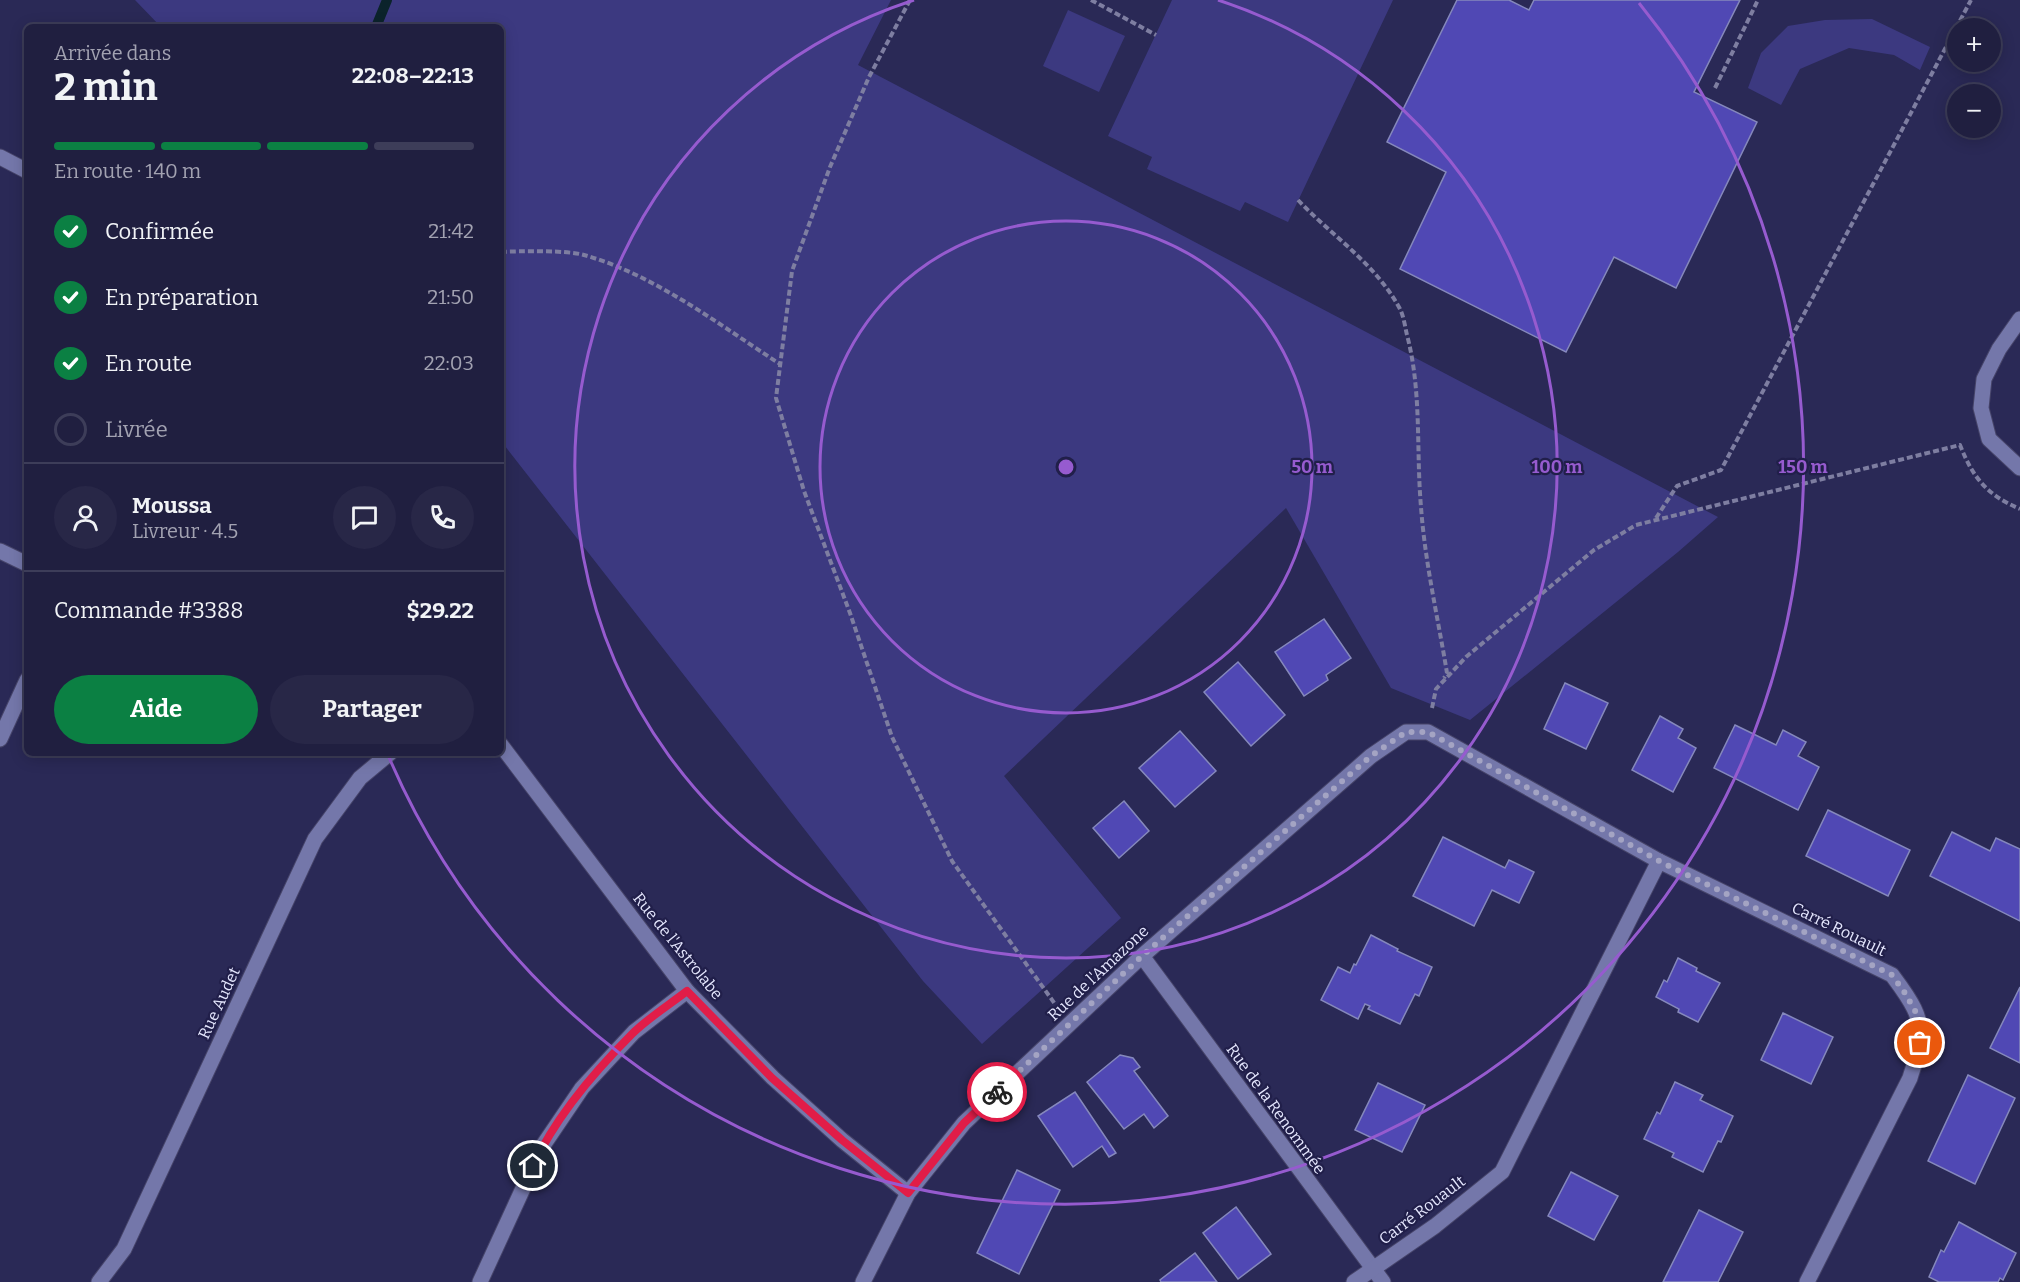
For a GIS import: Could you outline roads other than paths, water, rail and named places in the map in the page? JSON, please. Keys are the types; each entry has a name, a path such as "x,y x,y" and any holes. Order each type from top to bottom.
{"street":[{"path":"0,157 24,169"},
{"path":"2020,319 1999,349 1984,379 1981,408 1989,439 2020,468"},
{"path":"0,551 24,563"},
{"path":"0,738 24,686"},
{"name":"Carré Rouault","path":"1406,732 1428,732 1659,861 1892,975 1918,1016 1920,1043 1910,1078 1807,1282"},
{"name":"Rue de l'Amazone","path":"862,1282 908,1193 964,1123 1142,956 1371,756 1406,732"},
{"name":"Rue de l'Astrolabe","path":"504,749 687,991 772,1078 842,1140 908,1193"},
{"name":"Rue Audet","path":"99,1282 123,1249 315,839 360,778 386,756"},
{"name":"Carré Rouault","path":"1354,1282 1435,1226 1502,1172 1659,861"},
{"name":"Rue de la Renommée","path":"1142,956 1383,1282"},
{"path":"480,1282 542,1147 582,1088 634,1032 687,991"}],"waterway":[{"path":"377,24 387,0"}]}
